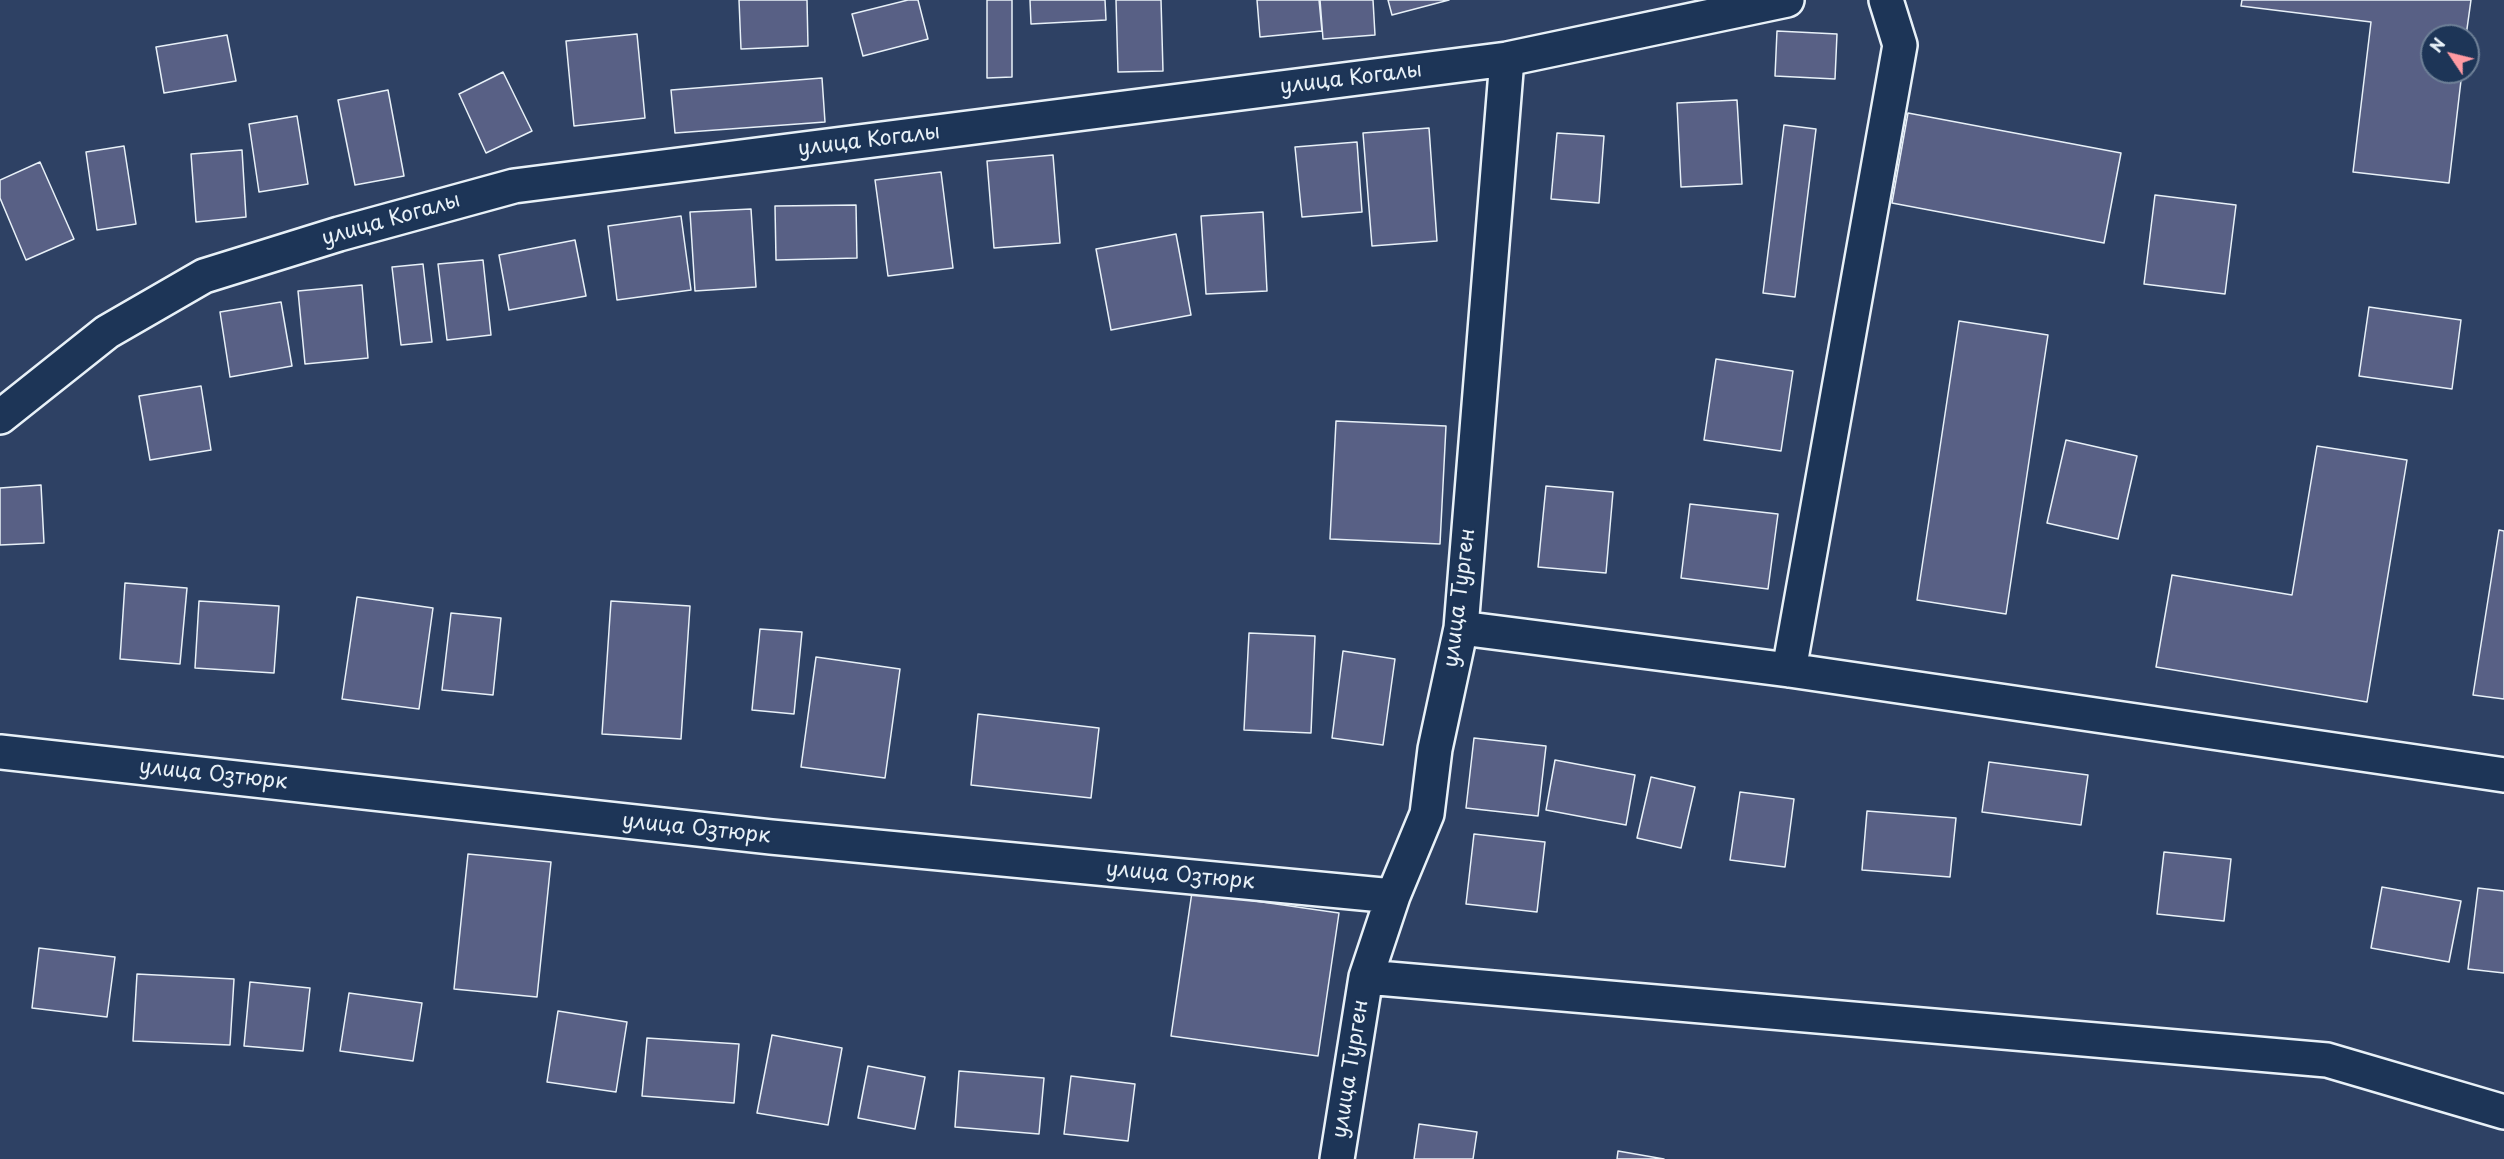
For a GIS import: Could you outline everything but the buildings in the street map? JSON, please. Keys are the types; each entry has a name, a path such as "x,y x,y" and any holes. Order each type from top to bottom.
{"street":[{"name":"улица Когалы","path":"0,417 107,332 204,276 339,234 514,186 1507,59 1787,0"},
{"path":"1789,670 1900,45 1886,0"},
{"name":"улица Турген","path":"1337,1159 1366,977 1393,896 1427,814 1435,749 1461,628 1507,59"},
{"path":"1461,628 1789,670 2504,775"},
{"name":"улица Озтюрк","path":"0,752 759,836 1393,896"},
{"path":"1366,977 2327,1060 2504,1112"}]}
